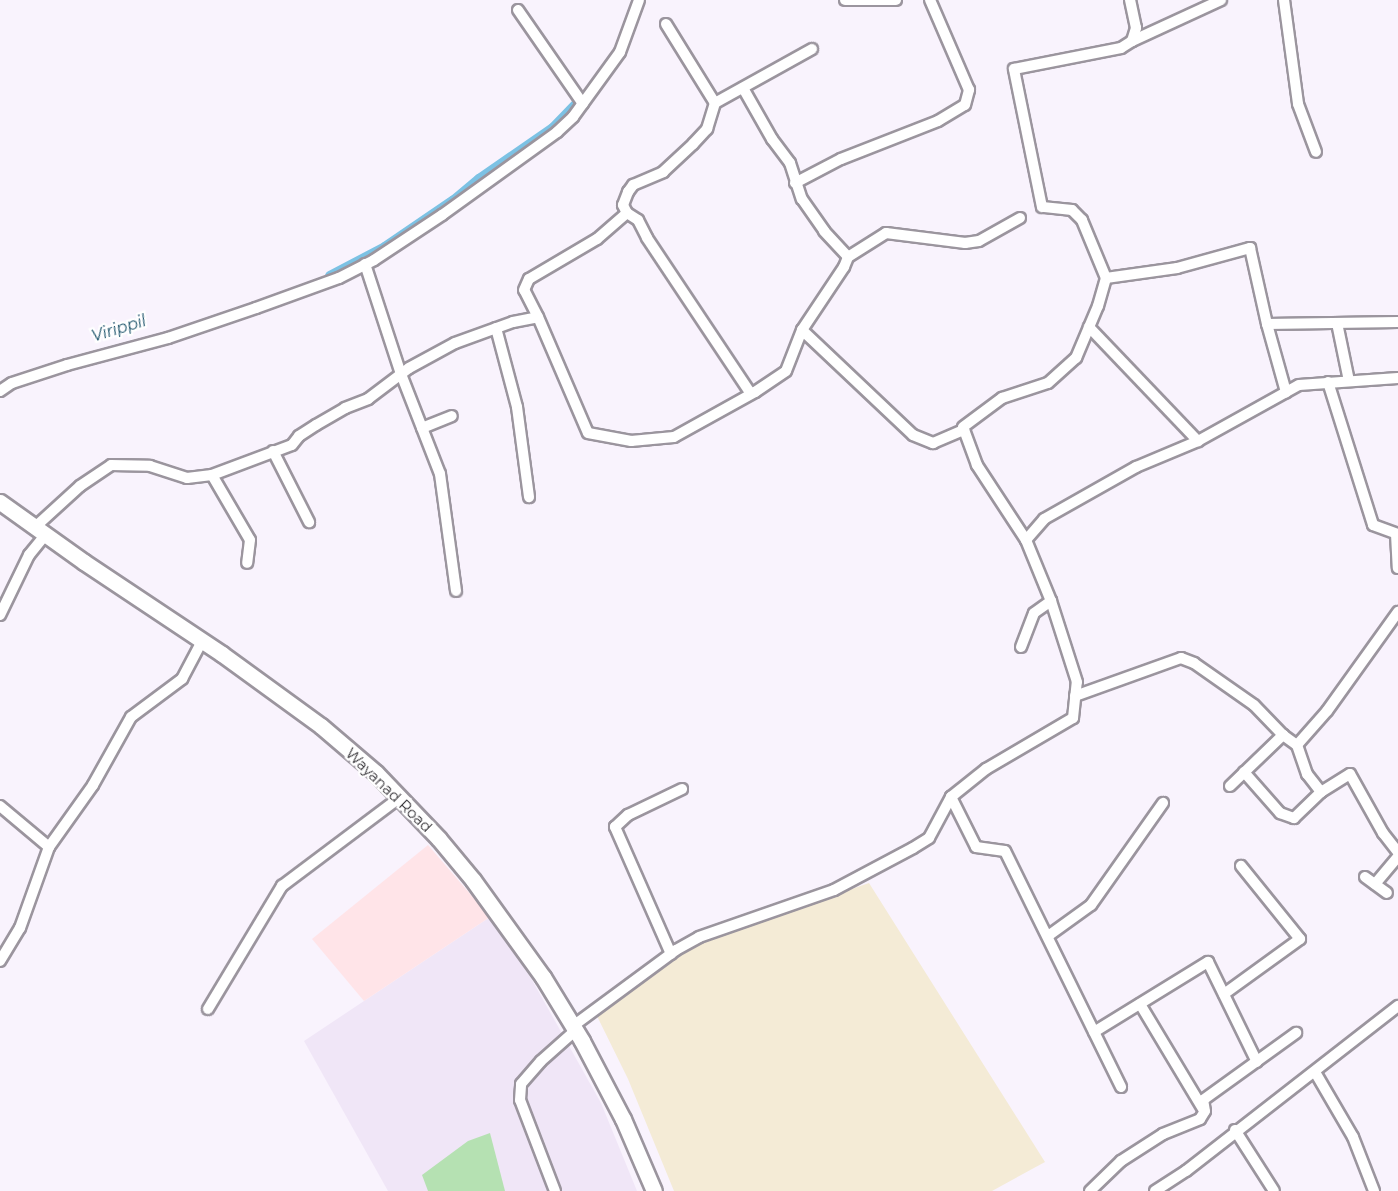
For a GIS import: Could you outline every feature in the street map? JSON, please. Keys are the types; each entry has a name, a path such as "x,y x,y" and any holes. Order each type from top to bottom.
{"highway":[{"name":"Wayanad Road","path":"0,502 39,532 202,640 321,726 376,773 439,838 473,880 543,977 574,1028 623,1119 654,1191"}],"street":[{"path":"0,391 12,383 84,360 214,323 339,278 365,264 442,216 556,132 583,105 620,52 639,0"},
{"path":"845,0 896,0"},
{"path":"795,183 841,159 938,122 965,105 969,90 930,0"},
{"path":"1130,0 1136,28 1132,41"},
{"path":"555,1191 520,1100 521,1084 574,1028 672,954 699,937 834,890 913,848 929,838 951,797 986,769 1073,718 1077,682 1051,601 1026,540 976,465 963,427 1002,398 1048,383 1076,358 1106,278 1082,220 1072,210 1042,207 1014,69 1121,48 1221,0"},
{"path":"1284,0 1298,104 1316,152"},
{"path":"518,10 583,105"},
{"path":"666,24 715,103"},
{"path":"752,394 647,238 638,220 627,213 622,204 633,185 663,172 707,129 715,103 812,49"},
{"path":"743,88 772,139 790,163 802,199 824,231 848,257"},
{"path":"627,213 589,245 530,279 524,290 588,433 631,441 674,437 752,394 786,371 802,330 844,267 848,257 886,233 965,243 979,241 1020,218"},
{"path":"1106,278 1177,268 1250,249 1267,324 1286,392"},
{"path":"365,264 401,374 440,474 456,591"},
{"path":"0,615 39,532 80,486 111,465 150,466 188,478 212,475 260,459 273,451 292,445 299,436 345,408 368,399 421,360 455,343 496,328 538,317"},
{"path":"1267,324 1398,322"},
{"path":"1337,323 1350,381"},
{"path":"1089,327 1198,441"},
{"path":"496,328 517,407 529,497"},
{"path":"802,330 913,435 933,443 964,430"},
{"path":"1026,540 1044,519 1136,467 1198,441 1299,385 1398,378"},
{"path":"1328,382 1373,525 1397,534 1398,568"},
{"path":"414,406 425,401"},
{"path":"422,428 452,416"},
{"path":"273,451 309,522"},
{"path":"212,475 249,540 247,563"},
{"path":"1021,647 1034,613 1051,601"},
{"path":"1297,745 1327,711 1398,612"},
{"path":"0,961 20,928 49,847 93,785 131,717 182,679 202,640"},
{"path":"1075,696 1181,658 1194,663 1254,705 1283,735 1297,745 1307,774 1321,792"},
{"path":"1230,786 1283,735"},
{"path":"1244,772 1280,813 1294,818 1321,792 1350,774 1383,833 1398,852"},
{"path":"672,954 615,827 628,815 682,789"},
{"path":"951,797 976,847 1005,851 1121,1087"},
{"path":"208,1010 282,886 399,798"},
{"path":"1048,936 1091,905 1163,803"},
{"path":"0,806 49,847"},
{"path":"1376,884 1398,857"},
{"path":"1224,994 1300,939 1241,867"},
{"path":"1365,877 1387,893"},
{"path":"1094,1032 1208,962 1257,1062"},
{"path":"1140,1004 1205,1111"},
{"path":"1155,1191 1186,1171 1398,1006"},
{"path":"1090,1191 1121,1161 1163,1134 1200,1119 1205,1111 1203,1100 1296,1033"},
{"path":"1315,1072 1353,1137 1374,1191"},
{"path":"1236,1130 1274,1191"}],"shaded area":[{"path":"428,845 490,917 364,1001 312,939"},
{"path":"869,883 1045,1162 992,1191 674,1191 628,1079 596,1014 693,944"},
{"path":"490,917 532,980 601,1103 637,1191 388,1191 304,1041"}],"green space":[{"path":"490,1133 505,1191 428,1191 422,1175 468,1141"}],"waterway":[{"path":"330,276 385,247 454,200 479,179 553,128 575,105"}],"water label":[{"name":"Virippil","path":"119,329"}]}
